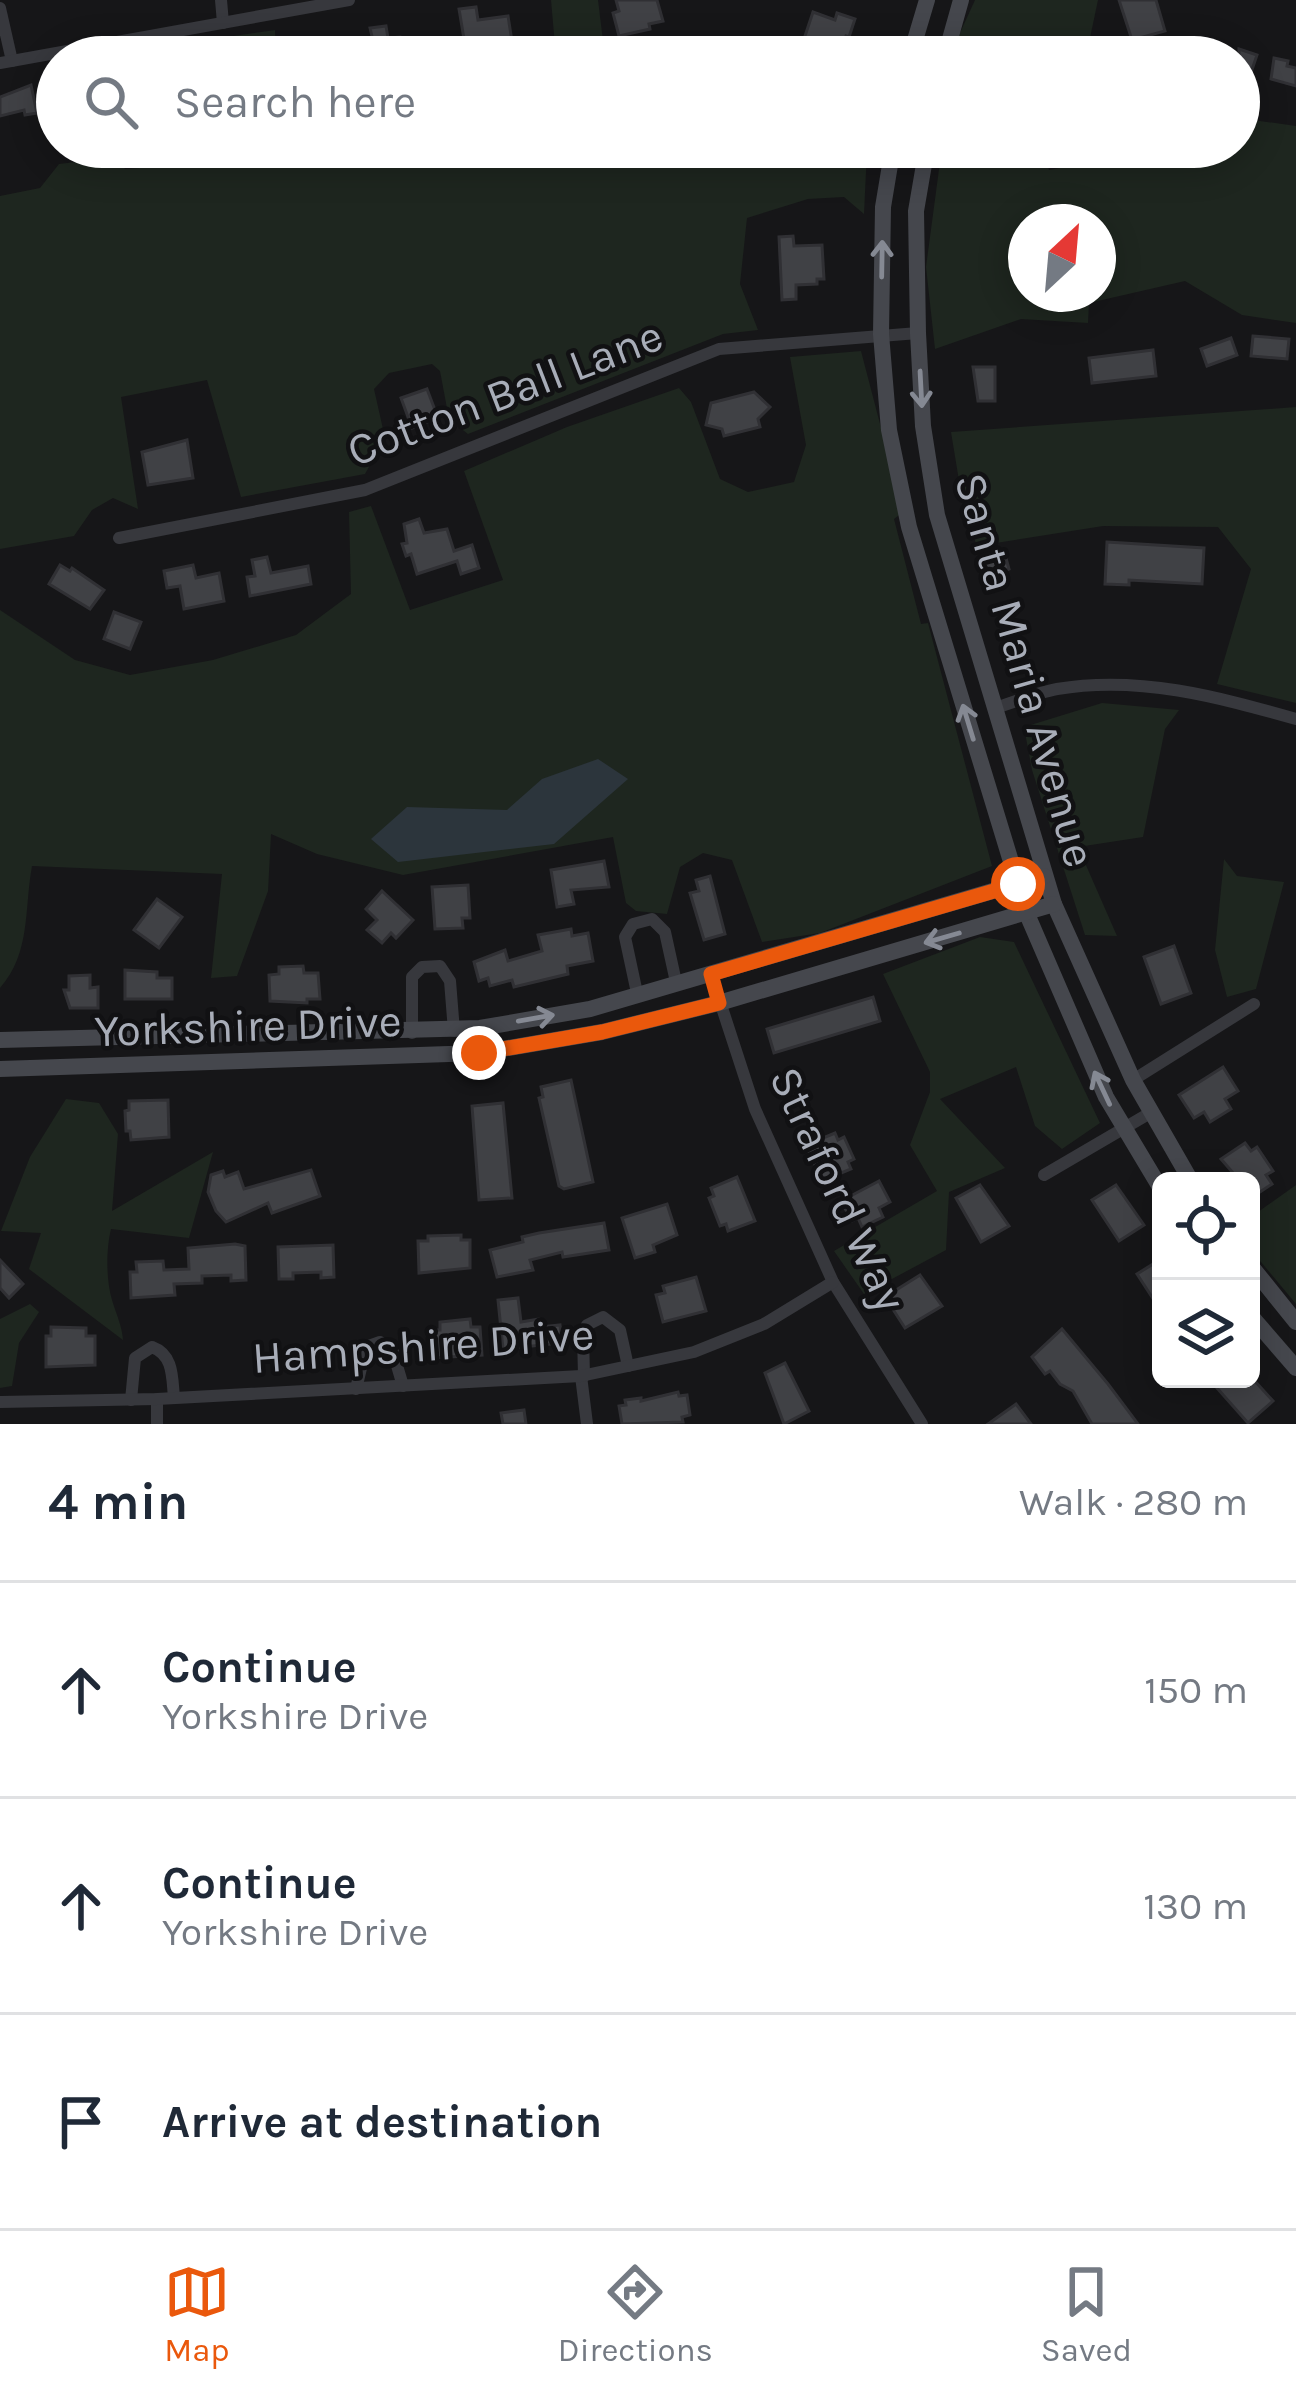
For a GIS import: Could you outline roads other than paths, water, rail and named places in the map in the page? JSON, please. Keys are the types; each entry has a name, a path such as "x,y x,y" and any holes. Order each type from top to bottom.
{"street":[{"path":"221,0 223,23"},
{"path":"259,0 262,16"},
{"path":"151,36 349,0"},
{"path":"916,36 927,0"},
{"path":"951,36 962,0"},
{"path":"0,8 6,62 36,57"},
{"name":"Santa Maria Avenue","path":"890,168 884,207 881,334 889,430 909,527 1027,914 1123,1127 1152,1174"},
{"name":"Santa Maria Avenue","path":"923,168 916,211 918,333 923,426 937,515 1054,904 1132,1080 1186,1172"},
{"path":"884,207 916,211"},
{"name":"Cotton Ball Lane","path":"119,538 365,490 719,349 918,333"},
{"path":"909,527 937,515"},
{"path":"950,665 979,658"},
{"path":"994,708 1053,690 1109,683 1202,693 1296,719"},
{"name":"Yorkshire Drive","path":"0,1040 454,1031 590,1009 1044,876"},
{"name":"Yorkshire Drive","path":"0,1069 479,1053 602,1032 719,1003 1054,904"},
{"path":"637,993 626,937 633,924 652,919 665,932 676,982"},
{"path":"412,1033 412,977 422,967 440,966 450,981 454,1031"},
{"name":"Straford Way","path":"711,974 755,1108 833,1282 922,1424"},
{"path":"1132,1080 1254,1004"},
{"path":"229,1036 229,1064"},
{"path":"1045,1175 1150,1113"},
{"path":"1260,1276 1296,1322"},
{"name":"Hampshire Drive","path":"0,1402 157,1399 582,1376 694,1352 764,1324 833,1282"},
{"path":"587,1424 582,1376 587,1325 603,1317 620,1330 628,1366"},
{"path":"1260,1326 1296,1368"},
{"path":"356,1389 366,1347 380,1342 393,1352 403,1386"},
{"path":"130,1400 135,1358 152,1348 169,1361 174,1398"},
{"path":"157,1399 158,1424"}]}
